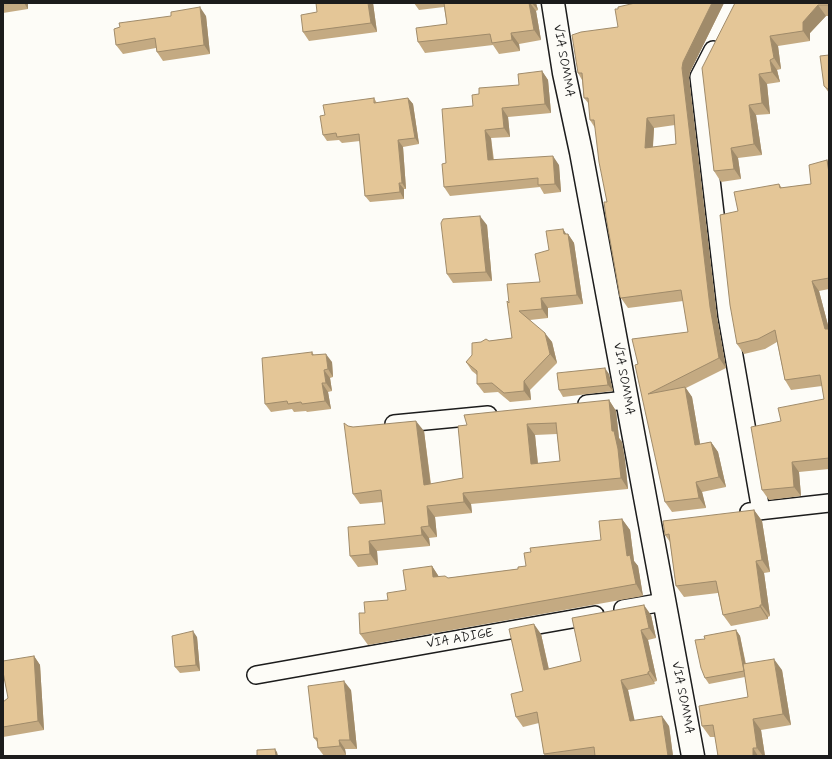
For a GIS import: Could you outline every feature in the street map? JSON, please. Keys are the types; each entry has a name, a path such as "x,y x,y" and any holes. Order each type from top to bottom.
{"street":[{"name":"VIA SOMMA","path":"553,3 564,72 581,152 627,400 657,524 664,602 693,756"},
{"path":"720,36 699,77 728,316 761,510"},
{"path":"572,406 627,400"},
{"path":"376,426 502,413"},
{"path":"731,514 829,503"},
{"name":"VIA ADIGE","path":"256,675 664,602"}],"building":[{"path":"316,3 368,3 371,23 303,32 301,15 317,12"},
{"path":"444,3 529,3 534,30 511,33 512,40 492,43 490,34 418,42 416,28 447,24"},
{"path":"635,3 712,3 683,62 682,68 710,307 719,358 648,394 685,387 695,445 711,442 719,477 696,482 699,498 665,502 635,365 638,364 632,339 688,332 681,290 620,297 606,217 604,202 607,202 599,162 594,120 590,120 588,98 584,98 582,73 578,73 572,35 581,32 618,27 615,9 618,9 618,7","holes":["674,115 676,144 645,148 647,118"]},
{"path":"735,3 829,3 829,5 818,5 803,22 803,31 770,36 774,58 770,60 772,72 759,74 762,103 749,105 754,144 731,148 734,169 714,171 702,68"},
{"path":"200,7 204,45 157,52 155,38 116,45 114,29 120,27 119,23 171,16 171,12"},
{"path":"829,55 829,90 824,86 820,56"},
{"path":"542,71 545,104 502,108 504,128 485,130 488,160 553,156 555,184 538,185 538,178 444,187 442,164 446,163 442,109 473,106 472,95 479,94 479,88 519,85 518,74"},
{"path":"374,98 374,103 408,98 415,138 398,140 402,183 399,183 400,192 365,196 359,134 337,137 336,133 323,135 320,116 325,115 323,105"},
{"path":"827,160 829,173 829,278 812,281 825,329 829,329 829,458 792,462 794,487 762,490 751,427 781,421 778,408 824,399 820,375 785,380 775,330 758,339 737,344 730,305 720,215 738,211 734,192 779,184 780,188 811,184 809,165"},
{"path":"480,216 486,272 447,274 441,223 443,219"},
{"path":"563,229 564,234 568,234 577,295 541,298 542,309 519,311 545,333 550,354 524,381 524,391 504,393 492,383 477,384 477,371 466,362 472,355 472,343 481,342 486,339 489,341 512,338 507,301 509,303 507,284 540,282 535,254 549,250 546,231"},
{"path":"312,352 312,355 326,354 328,369 324,370 326,383 322,383 325,401 288,404 287,401 265,404 262,358"},
{"path":"605,368 608,385 559,390 557,373"},
{"path":"609,400 612,431 614,431 618,449 621,478 463,493 464,502 427,506 429,526 421,527 422,535 369,541 370,554 350,556 348,527 385,524 381,490 353,494 344,423 353,427 416,421 424,485 463,478 458,426 467,425 464,415","holes":["556,423 560,461 531,464 527,424"]},
{"path":"754,510 762,560 756,561 762,605 760,605 760,607 723,615 716,581 676,586 669,534 665,535 663,521"},
{"path":"622,519 627,556 630,555 636,584 360,634 359,613 365,613 364,602 388,600 387,593 406,590 403,570 432,566 433,577 445,576 448,578 518,569 518,567 526,566 524,553 531,552 530,548 601,540 599,521"},
{"path":"644,605 649,628 641,630 650,671 648,674 621,680 630,721 662,716 668,756 595,756 594,747 544,754 537,712 516,717 511,694 523,691 509,629 534,624 544,670 581,661 572,618"},
{"path":"736,630 744,671 705,678 701,668 695,640 705,639 704,636"},
{"path":"193,631 196,665 175,667 172,636"},
{"path":"34,656 38,721 3,727 3,702 8,698 3,672 3,661"},
{"path":"774,659 783,714 753,719 757,748 753,748 753,756 718,756 713,725 702,726 699,706 748,697 743,664"},
{"path":"344,681 350,740 339,740 340,746 318,748 317,738 314,738 308,686"},
{"path":"275,749 276,756 257,756 257,750"}]}
